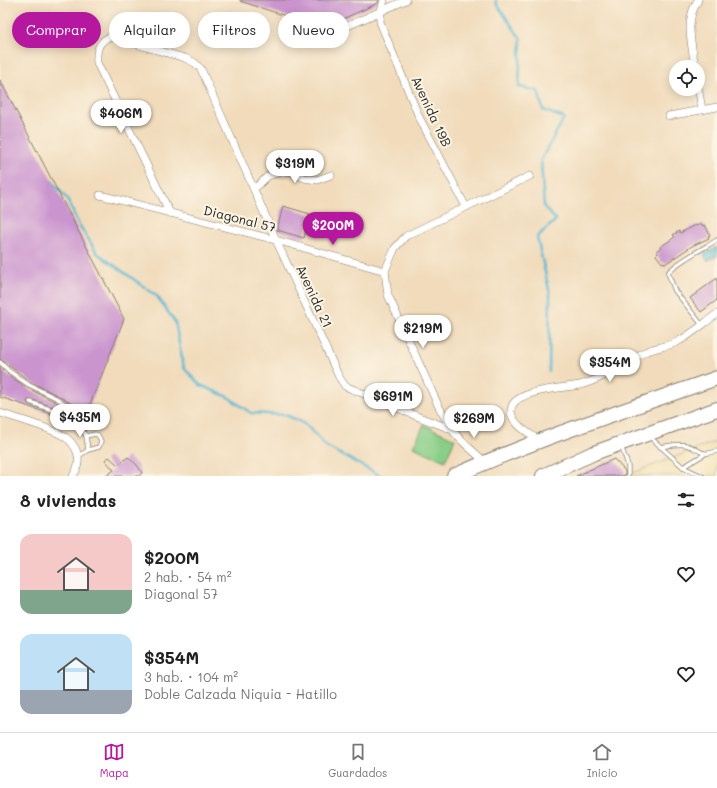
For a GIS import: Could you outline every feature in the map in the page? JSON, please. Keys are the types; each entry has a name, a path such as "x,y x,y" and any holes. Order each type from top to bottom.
{"highway":[{"path":"454,476 485,462 540,441 717,378"},
{"path":"544,476 561,467 620,443 717,408"}],"street":[{"path":"381,11 384,0"},
{"path":"349,25 406,0"},
{"path":"694,60 690,23 692,9 698,0"},
{"name":"Avenida 19B","path":"381,11 380,22 419,116 466,207"},
{"name":"Avenida 21","path":"170,213 97,63 98,50 104,39 110,37 185,58 195,63 201,69 276,240 339,377 345,386 451,429"},
{"path":"700,96 702,110"},
{"path":"669,116 717,107"},
{"path":"254,189 268,176 285,171 294,172 304,178 317,180 331,176"},
{"path":"485,462 451,429 438,405 388,295 385,271 395,248 406,236 530,176"},
{"name":"Diagonal 57","path":"100,195 276,240 385,271"},
{"path":"540,441 519,426 512,417 510,412 511,407 520,397 532,393 579,385 596,380 646,352 676,343 717,314"},
{"path":"0,413 59,434 69,440 79,456 77,470 73,476"}],"lane":[{"path":"702,325 675,291 668,273 675,266 717,240"},
{"path":"0,362 9,371"},
{"path":"0,366 29,385 56,398 70,407 86,436 88,450"},
{"path":"30,402 76,419"},
{"path":"647,433 660,447 683,467 702,476"},
{"path":"79,456 88,450 99,447 101,441 98,435 95,434 86,436"},
{"path":"620,443 628,465 628,476"},
{"path":"660,447 679,444 686,445 705,454"},
{"path":"683,467 705,454 717,451"}],"green space":[{"path":"424,425 455,439 445,461 413,447"}],"sand":[{"path":"717,441 717,476 625,476"}],"water":[{"path":"717,247 717,256 707,261 704,254"}],"building":[{"path":"379,0 378,3 349,16 349,12 278,12 278,13 240,1"},
{"path":"0,80 124,319 87,412 78,416 72,404 31,382 0,359"},
{"path":"283,206 310,214 304,238 277,230"},
{"path":"702,224 703,226 705,225 710,235 708,236 709,238 692,246 665,264 664,262 662,263 656,255 658,253 656,251 661,248 660,247 675,237 673,235 679,231 680,233 696,225"},
{"path":"717,278 717,300 701,312 690,298"},
{"path":"0,367 7,374 27,388 68,409 70,413 31,399 27,401 28,404 69,420 0,397"},
{"path":"109,457 118,465 128,457 137,465 142,473 139,476 106,476 114,470 105,460"},
{"path":"614,459 625,471 625,476 576,476"}],"waterway":[{"path":"496,0 496,3 521,39 519,87 538,91 543,110 564,118 541,160 544,207 556,220 537,237 550,294 549,372"},
{"path":"52,181 67,199 78,223 97,253 157,296 175,322 184,368 200,385 228,397 251,413 286,415 305,424 327,447 381,476"}]}
